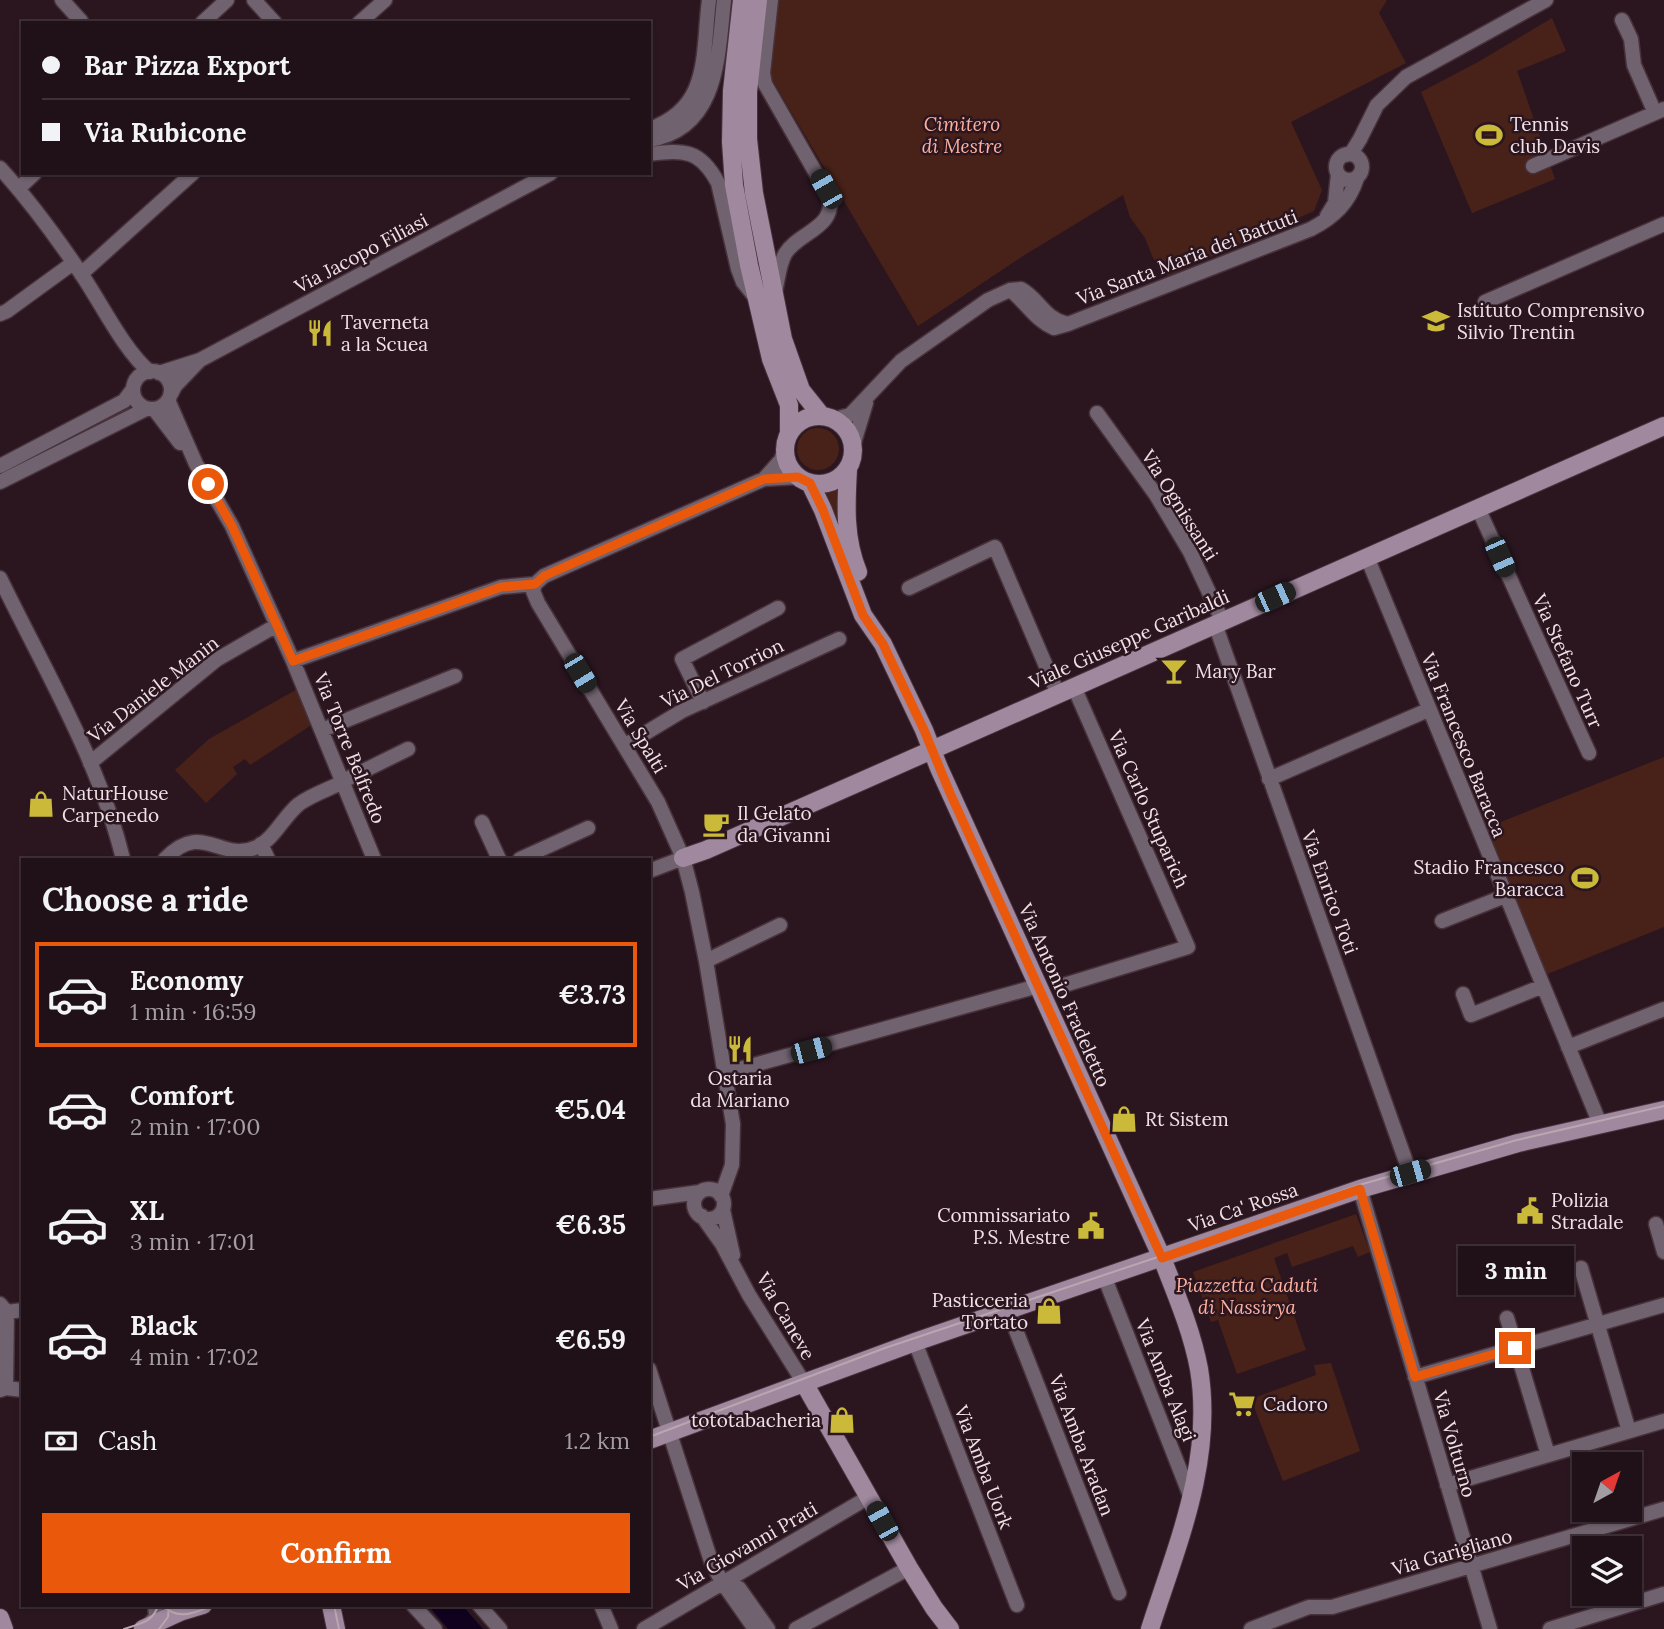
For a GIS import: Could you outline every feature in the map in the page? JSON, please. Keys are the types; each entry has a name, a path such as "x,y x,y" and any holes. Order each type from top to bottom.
{"street":[{"path":"62,0 81,21"},
{"path":"204,21 227,0"},
{"path":"254,0 273,21"},
{"path":"361,21 385,0"},
{"path":"651,128 675,118 695,93 709,0"},
{"path":"651,140 681,127 699,112 706,100 713,80 724,0"},
{"path":"742,0 733,68 731,142 737,204 765,298 801,390 828,417 844,426 853,446"},
{"path":"293,661 501,587 535,584 544,576 764,479 781,460 789,431 789,405 771,359 748,139 748,92 758,0"},
{"path":"765,298 785,254 794,244 820,226 828,215 831,203 826,189 765,84 763,73 771,0"},
{"path":"1364,132 1359,155 1362,171 1357,178 1348,180 1338,174 1337,162 1352,152 1377,105 1406,77 1546,0"},
{"path":"1532,166 1659,111 1634,65 1631,39 1622,20"},
{"path":"651,154 687,152 705,162 718,183 743,282 765,298"},
{"path":"1346,155 1357,157 1361,162"},
{"path":"0,168 77,268 134,355 169,382 170,397 164,406 150,409 0,482"},
{"name":"Via Santa Maria dei Battuti","path":"1319,225 1335,203 1338,174"},
{"path":"18,189 33,175"},
{"path":"0,314 77,268 191,175"},
{"name":"Via Jacopo Filiasi","path":"155,372 202,358 546,176"},
{"name":"Via Santa Maria dei Battuti","path":"868,399 901,361 988,300 1010,290 1022,299 1040,322 1054,328 1068,324 1319,225 1344,205 1357,178"},
{"path":"1485,302 1664,224"},
{"name":"Via Jacopo Filiasi","path":"170,397 175,386 202,358"},
{"path":"0,466 124,401 139,376 155,372"},
{"path":"133,389 136,401 150,409"},
{"name":"Via Torre Belfredo","path":"170,397 196,464 232,526 293,661 374,858"},
{"path":"789,431 803,419 850,415 868,399"},
{"path":"868,399 848,469 846,506 853,559 883,644"},
{"name":"Via Torre Belfredo","path":"150,409 196,464"},
{"name":"Via Ognissanti","path":"1097,413 1163,506 1190,552 1219,622"},
{"name":"Viale Giuseppe Garibaldi","path":"651,871 706,850 1664,426"},
{"path":"784,452 786,461 804,480 823,510 863,615 883,644"},
{"path":"764,479 831,482 848,469"},
{"name":"Via Stefano Turr","path":"1478,508 1589,754"},
{"name":"Via Carlo Stuparich","path":"909,588 995,547 1188,947 1061,986"},
{"name":"Via Francesco Baracca","path":"1367,557 1600,1125"},
{"path":"0,578 90,763 107,805 123,858"},
{"name":"Via Spalti","path":"535,584 533,591 538,603 658,802 683,858 706,961 734,1142 713,1197"},
{"path":"703,702 682,659 778,608"},
{"name":"Via Enrico Toti","path":"1219,622 1269,779 1410,1173"},
{"name":"Via Daniele Manin","path":"90,763 216,660 277,625"},
{"name":"Via Del Torrion","path":"624,746 682,711 839,639"},
{"name":"Via Antonio Fradeletto","path":"883,644 1162,1258 1190,1332 1199,1370 1201,1454 1192,1498 1150,1629"},
{"path":"322,730 455,676"},
{"path":"1269,779 1428,710"},
{"path":"166,858 191,841 240,850 255,848 300,803 408,749"},
{"path":"482,822 499,858"},
{"path":"522,858 588,828"},
{"path":"261,844 268,858"},
{"path":"1442,921 1505,896"},
{"path":"706,961 780,925"},
{"path":"725,1073 1038,986"},
{"path":"1463,995 1471,1015 1543,986"},
{"path":"1568,1047 1664,1009"},
{"name":"Via Ca' Rossa","path":"651,1439 915,1342 1360,1189 1518,1143 1664,1111"},
{"name":"Via Volturno","path":"1360,1189 1489,1629"},
{"path":"651,1199 713,1197"},
{"path":"700,1215 695,1199 713,1197"},
{"path":"651,1199 675,1200 700,1215 716,1217 713,1197"},
{"name":"Via Caneve","path":"713,1197 736,1267 749,1295 804,1383"},
{"name":"Via Caneve","path":"700,1215 736,1267"},
{"path":"1656,1224 1664,1252"},
{"path":"1581,1268 1629,1431"},
{"name":"Via Amba Alagi","path":"1104,1276 1192,1498"},
{"path":"1415,1377 1664,1304"},
{"path":"4,1308 3,1389 21,1391"},
{"name":"Via Amba Aradan","path":"1008,1310 1119,1593"},
{"path":"1507,1318 1548,1455"},
{"name":"Via Amba Uork","path":"915,1342 1017,1605"},
{"path":"651,1375 711,1561 722,1582 755,1629"},
{"path":"804,1383 909,1568 950,1629"},
{"path":"1447,1485 1664,1421"},
{"name":"Via Giovanni Prati","path":"643,1629 869,1497"},
{"name":"Via Garigliano","path":"1251,1629 1309,1607 1332,1607 1664,1509"},
{"path":"796,1629 909,1568"},
{"path":"722,1582 739,1588 768,1629"},
{"path":"1550,1629 1664,1594"},
{"path":"145,1628 156,1617 157,1607"},
{"path":"161,1607 175,1614"},
{"path":"145,1628 197,1607"},
{"path":"331,1607 336,1629"},
{"path":"415,1607 435,1629"},
{"path":"481,1607 500,1629"},
{"path":"602,1607 611,1629"},
{"path":"0,1618 4,1629"}],"green space":[{"name":"Cimitero di Mestre","path":"778,0 1387,0 1379,13 1406,63 1291,122 1322,190 1314,211 1168,276 1153,258 1145,238 1130,217 1123,195 1023,256 918,326 773,81 771,74"},
{"name":"Tennis club Davis","path":"1552,18 1566,51 1517,71 1555,179 1472,213 1421,92"},
{"path":"818,428 833,434 839,449 833,464 818,470 803,464 797,449 803,434"},
{"path":"839,485 842,539 820,490 829,491"},
{"path":"301,687 316,722 250,765 245,759 233,767 237,774 206,803 175,770 209,739"},
{"name":"Stadio Francesco Baracca","path":"1664,757 1664,927 1545,975 1486,828"},
{"name":"Piazzetta Caduti di Nassirya","path":"1356,1214 1370,1252 1358,1257 1353,1246 1292,1267 1287,1253 1274,1258 1306,1350 1237,1374 1218,1320 1211,1322 1193,1272"},
{"path":"1331,1363 1360,1451 1283,1481 1251,1399 1316,1375 1314,1365"}],"shaded area":[{"path":"430,1607 464,1607 483,1629 448,1629"}],"tram line":[{"path":"651,1436 885,1348 1161,1256 1359,1185 1517,1140 1664,1106"},
{"path":"124,1629 149,1619 157,1607"},
{"path":"165,1607 181,1614 194,1613 210,1607"},
{"path":"159,1629 168,1617 169,1607"},
{"path":"334,1607 339,1629"}],"place":[{"name":"Tennis club Davis","path":"1489,135"},
{"name":"Istituto Comprensivo Silvio Trentin","path":"1436,321"},
{"name":"Taverneta a la Scuea","path":"320,333"},
{"name":"Mary Bar","path":"1174,671"},
{"name":"NaturHouse Carpenedo","path":"41,804"},
{"name":"Il Gelato da Givanni","path":"716,824"},
{"name":"Stadio Francesco Baracca","path":"1585,878"},
{"name":"Ostaria da Mariano","path":"740,1049"},
{"name":"Rt Sistem","path":"1124,1119"},
{"name":"Polizia Stradale","path":"1530,1211"},
{"name":"Commissariato P.S. Mestre","path":"1091,1226"},
{"name":"Pasticceria Tortato","path":"1049,1311"},
{"name":"Cadoro","path":"1242,1404"},
{"name":"tototabacheria","path":"842,1420"}],"route":[{"path":"208,484 232,526 293,661 501,587 535,584 544,576 764,479 798,477 810,483 863,615 883,644 924,730 950,793 1162,1258 1360,1189 1415,1377 1515,1348"}]}
